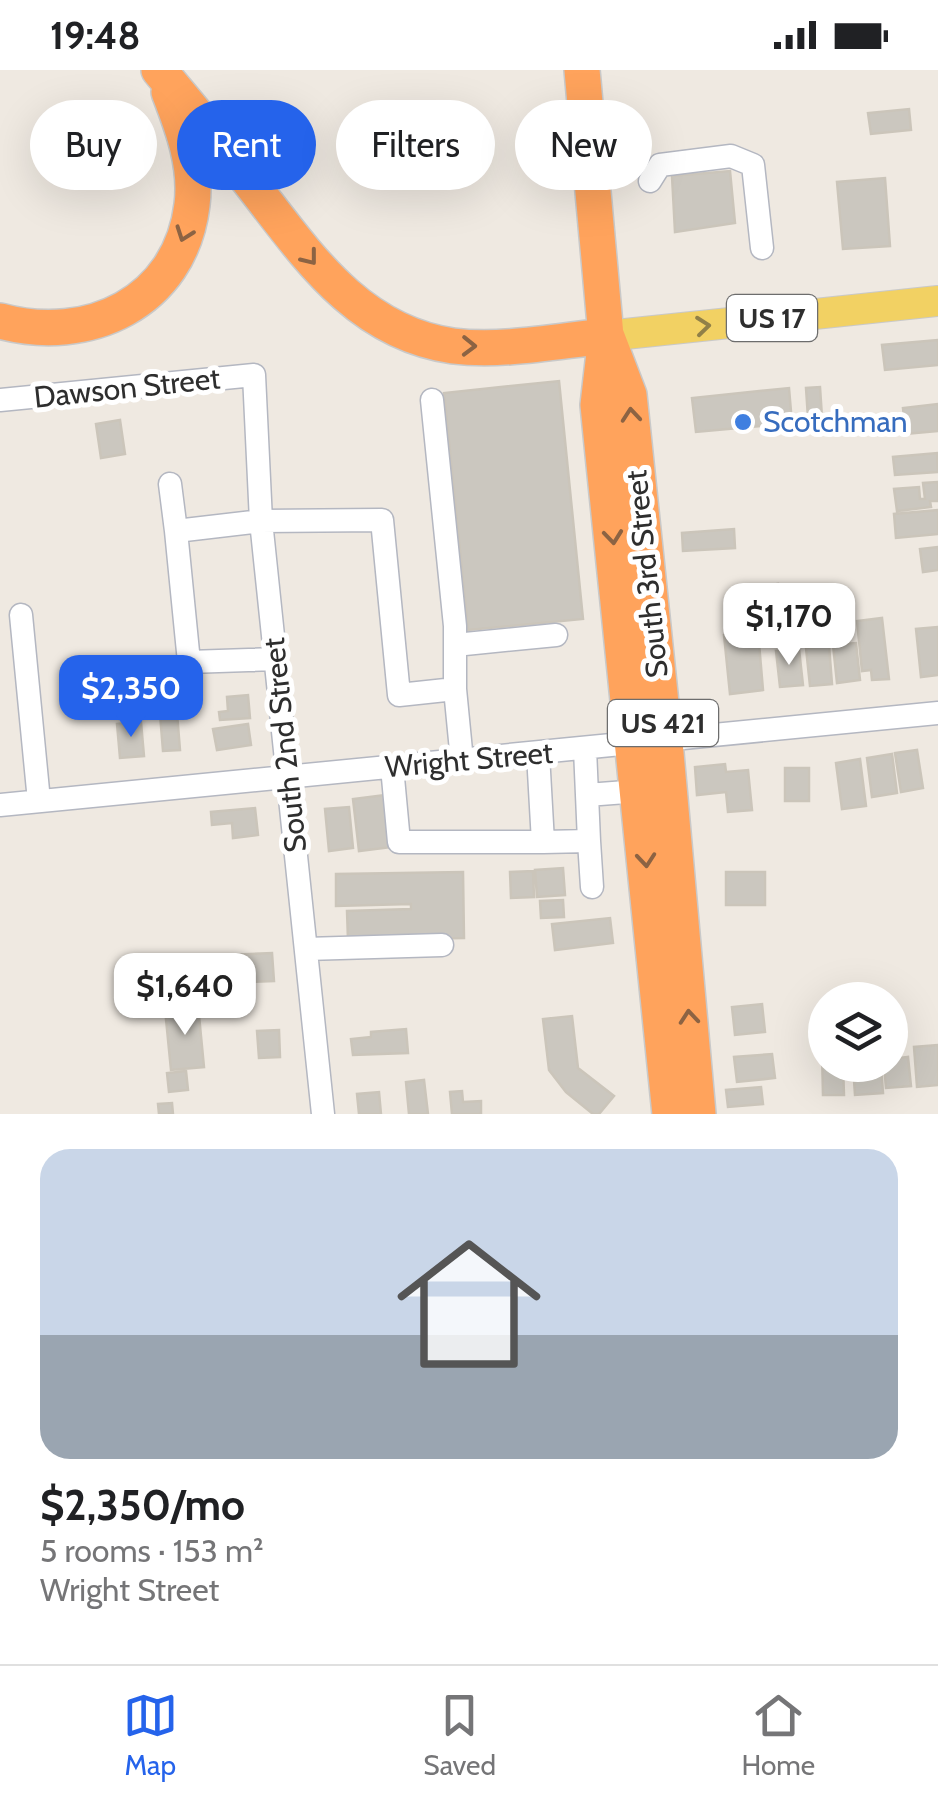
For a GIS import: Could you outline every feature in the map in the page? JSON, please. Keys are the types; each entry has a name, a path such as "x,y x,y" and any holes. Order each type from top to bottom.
{"highway":[{"name":"South 3rd Street","path":"582,70 606,336 629,395 650,743 698,1114"},
{"name":"US 17","path":"160,71 319,270 376,320 399,331 458,346 606,336"},
{"path":"0,321 38,330 92,323 125,310 164,274 190,219 193,191 184,131 160,71"},
{"name":"South 3rd Street","path":"650,743 639,791 670,1114"}],"main road":[{"name":"US 17","path":"606,336 938,302"}],"street":[{"path":"652,177 660,165 731,156 753,165 762,248"},
{"name":"Dawson Street","path":"0,400 254,375"},
{"name":"South 2nd Street","path":"254,375 261,522 323,1114"},
{"path":"432,400 462,761"},
{"path":"170,484 190,662 276,659"},
{"path":"176,531 261,522 382,520 400,694 455,688"},
{"path":"21,615 39,802"},
{"path":"455,645 556,635"},
{"name":"Wright Street","path":"0,805 938,713"},
{"path":"585,749 592,887"},
{"path":"538,754 543,842"},
{"path":"392,768 400,842 589,841"},
{"path":"587,795 639,791"},
{"path":"306,950 442,945"}],"building":[{"path":"909,109 911,130 871,134 868,113"},
{"path":"730,171 735,223 675,232 672,176"},
{"path":"885,178 890,246 843,249 837,182"},
{"path":"938,340 938,365 885,370 882,345"},
{"path":"559,381 583,619 468,630 444,393"},
{"path":"820,387 822,417 808,418 806,388"},
{"path":"789,388 792,423 696,432 692,398"},
{"path":"938,404 938,431 906,434 903,408"},
{"path":"120,420 125,454 101,458 96,424"},
{"path":"937,453 938,472 895,475 893,457"},
{"path":"938,482 938,501 930,501 931,507 897,511 894,489 919,487 920,499 925,499 923,483"},
{"path":"938,510 938,534 896,538 894,514"},
{"path":"734,529 735,548 683,551 682,533"},
{"path":"938,547 938,570 923,572 920,549"},
{"path":"778,584 781,612 749,615 747,588"},
{"path":"882,618 889,679 872,680 871,670 862,671 857,621"},
{"path":"938,627 938,675 921,677 916,629"},
{"path":"758,631 763,690 730,694 724,635"},
{"path":"856,643 860,680 837,683 833,645"},
{"path":"829,645 832,684 810,686 806,648"},
{"path":"799,649 803,685 780,687 776,651"},
{"path":"248,695 250,718 220,720 219,712 228,711 227,697"},
{"path":"177,713 180,750 163,751 160,714"},
{"path":"141,722 144,756 120,758 117,724"},
{"path":"248,724 251,745 217,750 213,729"},
{"path":"917,750 923,788 901,792 895,753"},
{"path":"892,754 897,793 872,797 867,758"},
{"path":"860,759 866,806 842,809 836,763"},
{"path":"725,764 726,772 748,770 752,810 728,812 726,792 697,795 695,767"},
{"path":"785,768 809,768 809,801 785,801"},
{"path":"386,795 392,847 359,851 353,799"},
{"path":"349,807 353,848 329,851 325,809"},
{"path":"255,808 258,835 233,838 232,823 212,825 211,812"},
{"path":"563,868 565,895 537,897 535,870"},
{"path":"533,871 534,897 511,898 510,872"},
{"path":"463,872 464,938 348,940 347,911 411,909 411,904 336,906 336,874"},
{"path":"726,872 765,872 765,905 726,905"},
{"path":"563,900 564,917 541,918 540,901"},
{"path":"610,918 613,943 555,950 552,924"},
{"path":"272,953 274,981 227,983 225,955"},
{"path":"762,1004 765,1032 735,1035 732,1007"},
{"path":"198,1005 204,1067 171,1070 165,1009"},
{"path":"572,1016 578,1068 614,1096 599,1114 593,1114 566,1092 549,1070 543,1019"},
{"path":"406,1029 408,1053 353,1055 351,1039 371,1037 371,1032"},
{"path":"279,1030 280,1057 259,1058 257,1031"},
{"path":"938,1045 938,1085 917,1087 914,1047"},
{"path":"772,1054 775,1078 737,1082 734,1057"},
{"path":"908,1057 911,1086 886,1088 885,1082 908,1082"},
{"path":"186,1071 188,1090 169,1092 167,1073"},
{"path":"424,1080 428,1114 409,1114 406,1082"},
{"path":"823,1082 844,1082 844,1095 823,1095"},
{"path":"854,1082 882,1082 883,1093 855,1095"},
{"path":"761,1087 763,1104 728,1107 726,1090"},
{"path":"462,1091 463,1102 481,1101 481,1114 452,1114 450,1092"},
{"path":"379,1092 381,1114 359,1114 357,1094"},
{"path":"172,1103 173,1114 159,1114 158,1104"}],"place":[{"name":"Scotchman","path":"743,422"}]}
